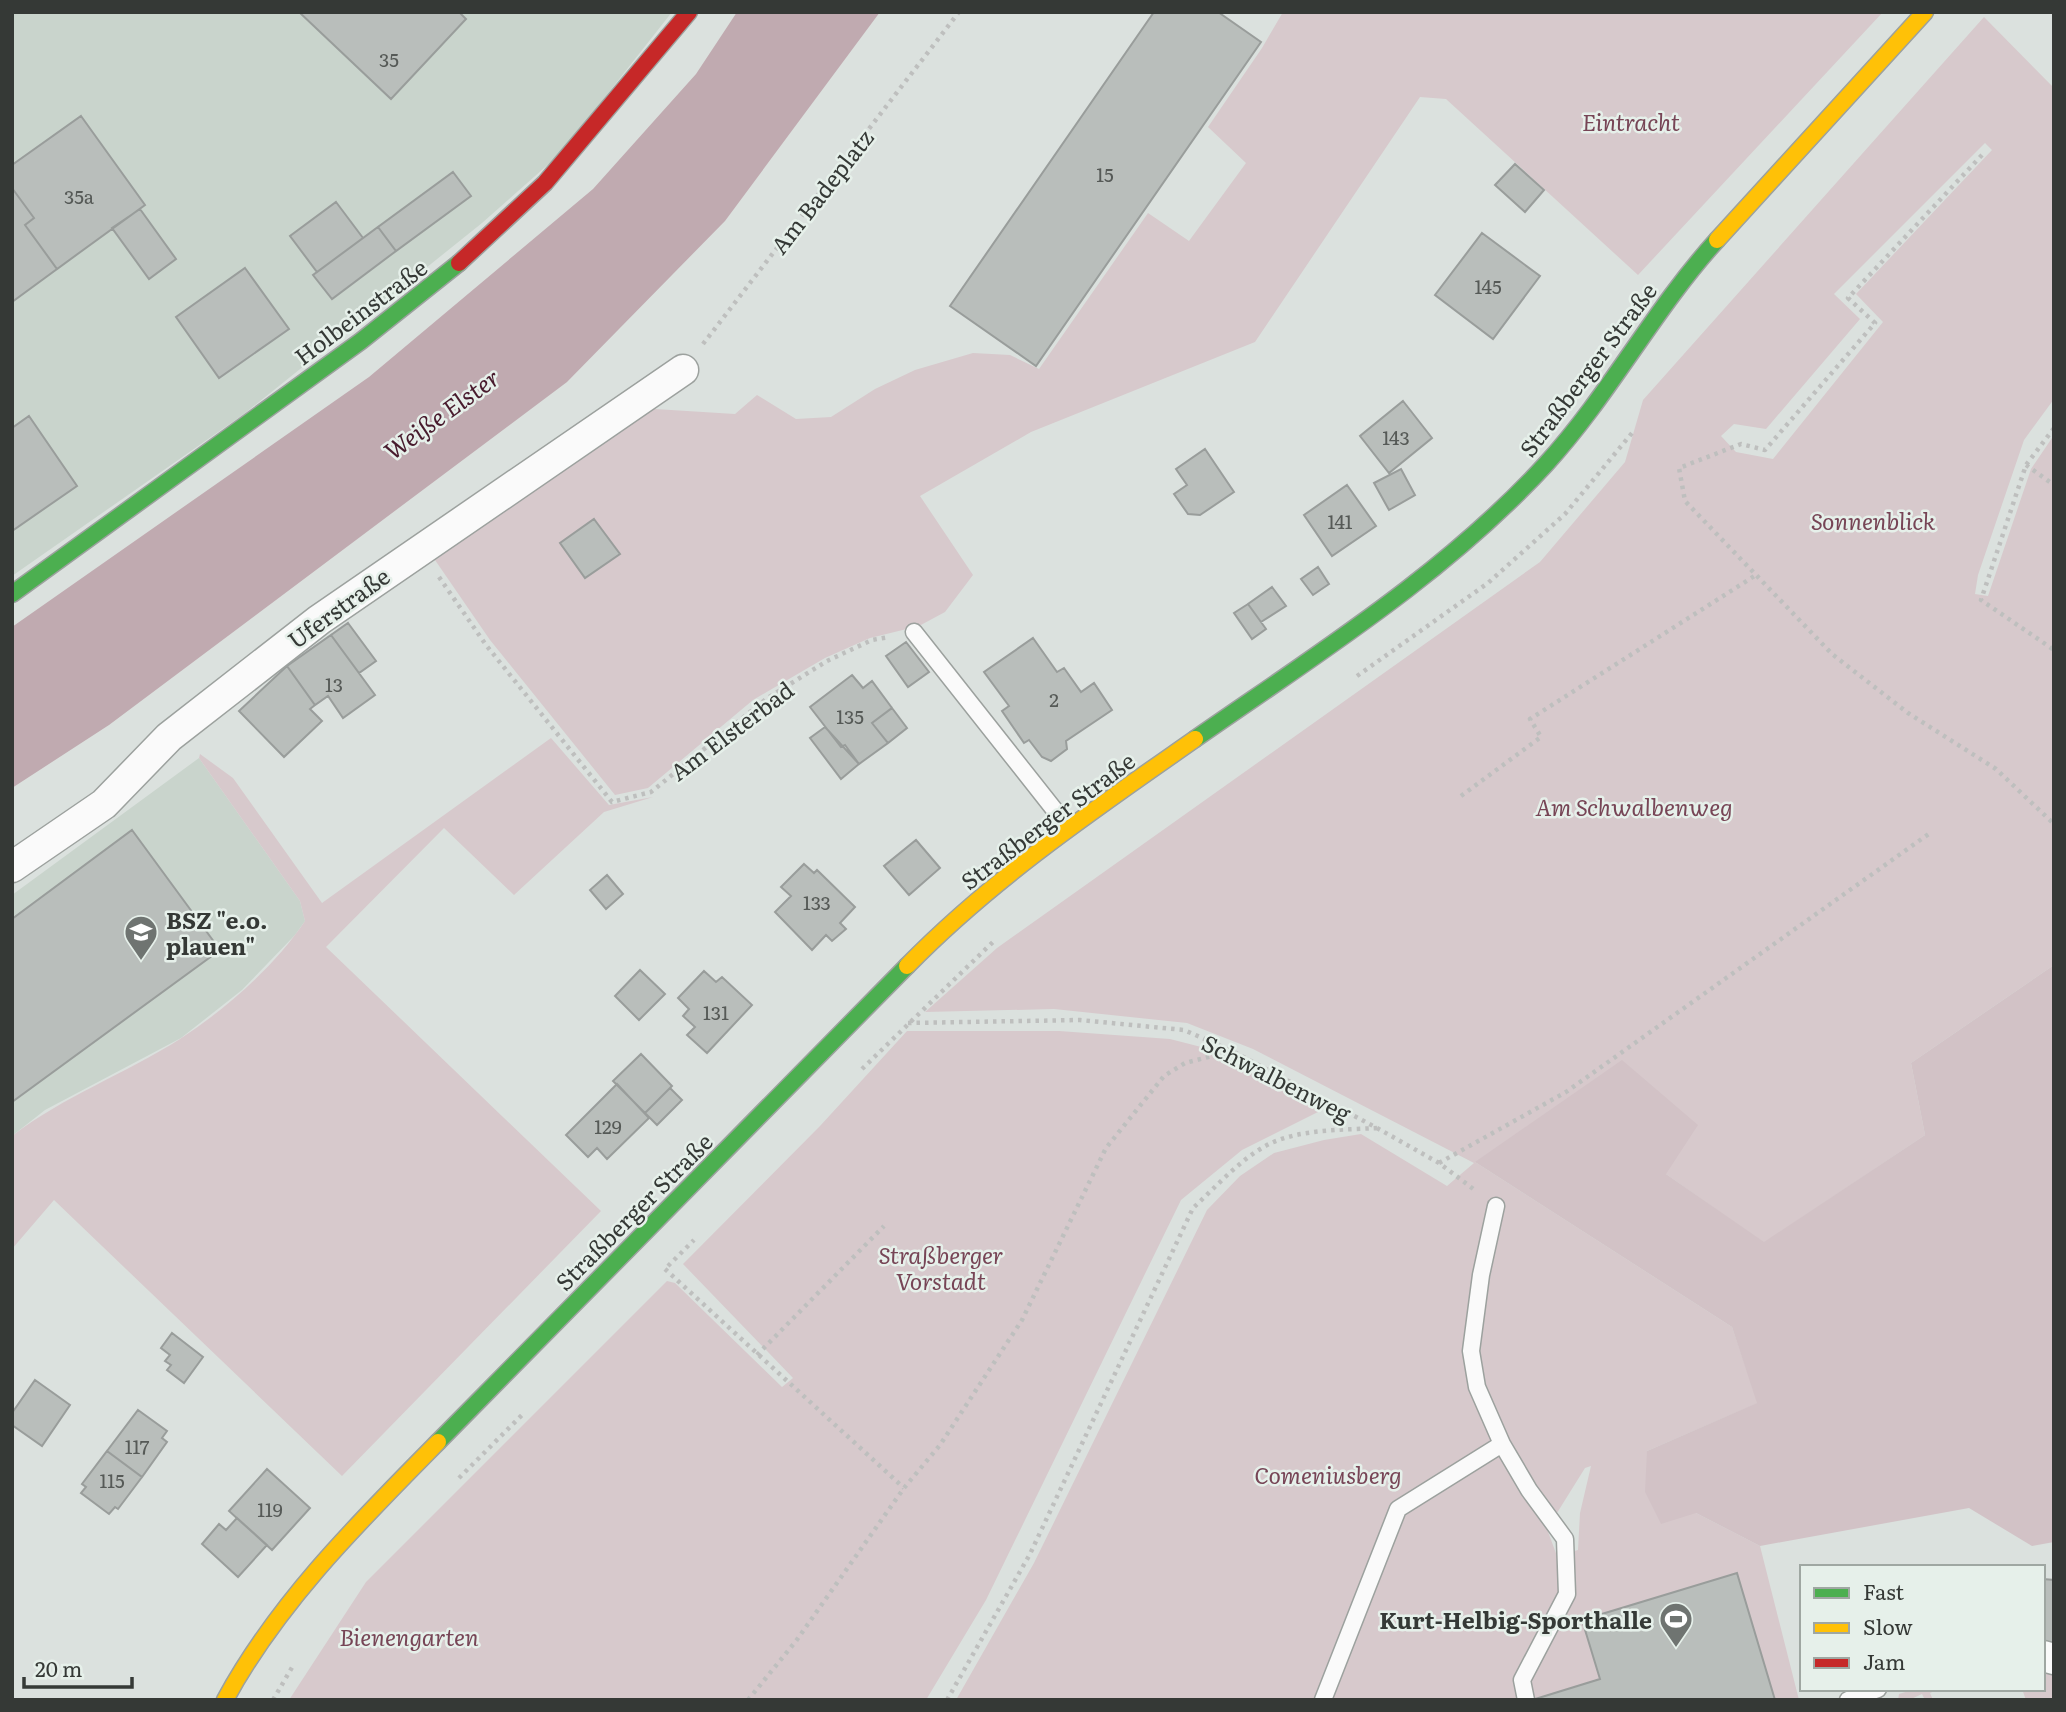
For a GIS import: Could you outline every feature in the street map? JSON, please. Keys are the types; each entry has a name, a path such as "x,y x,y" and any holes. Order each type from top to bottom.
{"main road":[{"name":"Holbeinstraße","path":"12,594 361,341 472,253 545,183 689,12"},
{"name":"Straßberger Straße","path":"225,1700 246,1661 296,1594 417,1463 937,934 1068,827 1406,592 1494,517 1548,462 1594,405 1690,270 1925,12"}],"street":[{"name":"Uferstraße","path":"12,867 104,804 169,737 319,620 420,548 683,370"}],"lane":[{"path":"914,632 1068,827"},
{"path":"1496,1206 1481,1275 1471,1351 1476,1387 1502,1444 1529,1490 1566,1539 1567,1594 1522,1680 1526,1700"},
{"path":"1323,1700 1398,1509 1502,1444"},
{"path":"1848,1700 1877,1693"}],"path":[{"name":"Am Badeplatz","path":"683,370 959,12"},
{"path":"1982,155 1848,298 1875,323 1765,450 1741,444 1679,468 1685,501 1832,654 1908,713 1996,769 2054,824"},
{"path":"2054,428 2026,465 1981,600 2054,650"},
{"path":"1353,679 1488,583 1565,514 1632,433"},
{"path":"2026,465 2054,485"},
{"name":"Am Elsterbad","path":"420,548 486,645 612,802 651,792 766,699 827,661 872,640 914,632"},
{"path":"1461,796 1541,737 1530,719 1756,575"},
{"path":"1440,1163 1566,1092 1930,833"},
{"path":"855,1076 998,937"},
{"name":"Schwalbenweg","path":"908,1023 1080,1020 1184,1030 1232,1051 1440,1163 1496,1206"},
{"path":"748,1700 796,1641 904,1488 940,1445 1022,1320 1106,1148 1164,1076 1185,1063 1232,1051"},
{"path":"947,1700 1030,1554 1194,1208 1230,1174 1269,1144 1317,1132 1377,1128"},
{"path":"757,1355 884,1226"},
{"path":"659,1274 696,1237"},
{"path":"666,1269 904,1488"},
{"path":"454,1483 528,1408"},
{"path":"274,1700 297,1658"}],"shaded area":[{"path":"12,12 672,12 561,153 482,223 244,414 12,576"},
{"name":"BSZ \"e.o. plauen\"","path":"199,758 300,901 305,921 242,990 181,1038 45,1110 12,1136 12,895"},
{"path":"2054,965 2054,1542 2032,1546 1969,1508 1760,1546 1696,1513 1661,1524 1645,1492 1647,1451 1757,1403 1732,1327 1475,1162 1622,1060 1698,1125 1666,1174 1764,1242 1925,1135 1911,1063"}],"green space":[{"name":"Eintracht","path":"1283,12 1883,12 1638,275 1446,99 1420,97 1255,342 1031,432 920,496 973,575 945,612 919,626 870,638 825,658 753,700 648,788 615,795 490,640 435,560 639,408 735,414 757,395 796,419 831,417 875,389 915,370 973,353 1010,355 1039,369 1148,213 1189,241 1246,163 1208,127"},
{"path":"1984,17 2054,88 2054,399 2024,440 1978,575 1975,594 1988,596 2031,469 2054,435 2054,965 1911,1063 1925,1135 1764,1243 1666,1174 1475,1162 1732,1327 1758,1403 1647,1451 1696,1513 1760,1546 1799,1700 956,1700 1034,1563 1207,1210 1240,1176 1274,1153 1324,1140 1361,1134 1447,1186 1474,1163 1253,1049 1187,1023 1054,1009 925,1012 997,948 1540,562 1625,462 1643,400","holes":["1985,143 1992,150 1856,294 1883,322 1773,459 1736,452 1721,436 1734,424 1766,429 1860,319 1834,294","1591,1466 1580,1513 1578,1550 1557,1556 1547,1529 1585,1468"]},
{"path":"551,738 609,805 653,797 604,812 514,895 444,828 326,947 601,1211 342,1476 54,1200 12,1249 12,1136 52,1109 159,1052 197,1027 232,1000 264,970 305,921 300,901 199,758 200,754 233,778 322,903"},
{"name":"Straßberger Vorstadt","path":"907,1031 1059,1031 1170,1039 1209,1049 1322,1110 1242,1150 1181,1200 986,1600 926,1700 289,1700 366,1582 667,1281 675,1283 782,1387 793,1378 683,1264 820,1126"},
{"path":"2045,1669 2054,1673 2054,1700 2026,1700 2023,1691 2045,1691"},
{"path":"1909,1691 1934,1691 1930,1693 1933,1700 1925,1700 1922,1694 1909,1700 1898,1700 1899,1694"}],"water":[{"name":"Weiße Elster","path":"737,12 880,12 725,221 567,382 109,725 12,788 12,627 369,377 593,189 696,74"}],"building":[{"path":"299,12 459,12 466,19 391,99"},
{"path":"1154,12 1218,12 1261,42 1036,366 950,306"},
{"path":"81,116 145,205 57,269 25,225 34,218 12,188 12,165"},
{"path":"1515,164 1544,190 1525,212 1495,185"},
{"path":"453,172 471,196 396,251 378,227"},
{"path":"12,188 34,218 25,225 57,269 12,302"},
{"path":"336,202 363,238 317,272 290,236"},
{"path":"140,209 176,259 149,279 112,228"},
{"path":"378,227 396,251 332,299 313,275"},
{"path":"1482,233 1540,276 1493,339 1435,295"},
{"path":"245,268 289,329 219,378 176,317"},
{"path":"1403,401 1432,438 1389,473 1360,436"},
{"path":"29,416 77,486 12,531 12,428"},
{"path":"1205,449 1234,492 1200,515 1188,514 1174,494 1187,485 1176,469"},
{"path":"1401,469 1415,495 1389,510 1374,483"},
{"path":"1347,485 1376,526 1332,556 1304,515"},
{"path":"594,519 620,554 585,578 560,543"},
{"path":"1318,567 1329,584 1313,595 1301,579"},
{"path":"1272,587 1286,606 1261,622 1248,604"},
{"path":"1248,604 1266,629 1252,639 1234,613"},
{"path":"348,623 376,661 359,673 331,635"},
{"path":"331,635 375,695 343,718 328,696 315,705 287,666"},
{"path":"1033,638 1057,672 1064,668 1081,692 1094,683 1112,710 1066,741 1067,749 1051,761 1042,757 1029,740 1024,743 1002,711 1009,706 984,672"},
{"path":"906,642 929,672 908,687 886,656"},
{"path":"287,666 315,705 310,709 322,721 284,757 239,711"},
{"path":"852,675 863,688 872,681 892,708 872,723 888,743 859,764 845,745 841,747 810,707"},
{"path":"892,708 907,728 888,743 872,723"},
{"path":"825,727 859,764 841,779 810,738"},
{"path":"132,830 220,950 12,1102 12,919"},
{"path":"916,840 940,868 909,895 884,866"},
{"path":"804,864 814,873 817,870 855,907 840,923 846,929 832,941 826,935 812,950 775,912 791,896 781,887"},
{"path":"607,875 623,894 606,909 590,890"},
{"path":"640,970 665,994 639,1020 615,996"},
{"path":"704,971 716,982 722,977 752,1005 707,1053 687,1035 695,1027 683,1016 689,1009 678,998"},
{"path":"641,1054 672,1086 645,1113 613,1081"},
{"path":"617,1084 649,1118 607,1159 597,1148 588,1157 566,1135"},
{"path":"670,1088 682,1100 657,1125 645,1113"},
{"path":"172,1333 203,1357 184,1383 167,1370 171,1365 165,1361 170,1355 161,1348"},
{"path":"35,1380 70,1405 42,1446 12,1425 12,1413"},
{"path":"138,1410 167,1431 162,1438 167,1442 142,1477 107,1451"},
{"path":"107,1451 142,1477 118,1509 115,1507 109,1514 81,1493 86,1487 82,1484"},
{"path":"267,1469 310,1508 272,1550 229,1511"},
{"path":"237,1518 267,1545 238,1577 202,1544 219,1524 226,1530"},
{"name":"Kurt-Helbig-Sporthalle","path":"1737,1573 1775,1700 1532,1700 1600,1679 1582,1620"},
{"path":"2045,1579 2054,1580 2054,1653 2045,1651"}],"traffic: fast":[{"path":"1195,739 1378,611 1423,577 1507,504 1569,437 1673,294 1717,240"},
{"path":"12,594 361,341 459,263"},
{"path":"438,1442 907,966"}],"traffic: slow":[{"path":"1717,240 1925,12"},
{"path":"907,966 974,903 1010,874 1083,818 1195,739"},
{"path":"225,1700 246,1664 295,1596 350,1533 438,1442"}],"traffic: jam":[{"path":"459,263 545,183 689,12"}],"place":[{"name":"BSZ \"e.o. plauen\"","path":"141,962"},
{"name":"Kurt-Helbig-Sporthalle","path":"1676,1649"}],"park label":[{"name":"Sonnenblick","path":"1873,520"},
{"name":"Am Schwalbenweg","path":"1634,806"},
{"name":"Comeniusberg","path":"1328,1474"},
{"name":"Bienengarten","path":"409,1636"}]}
